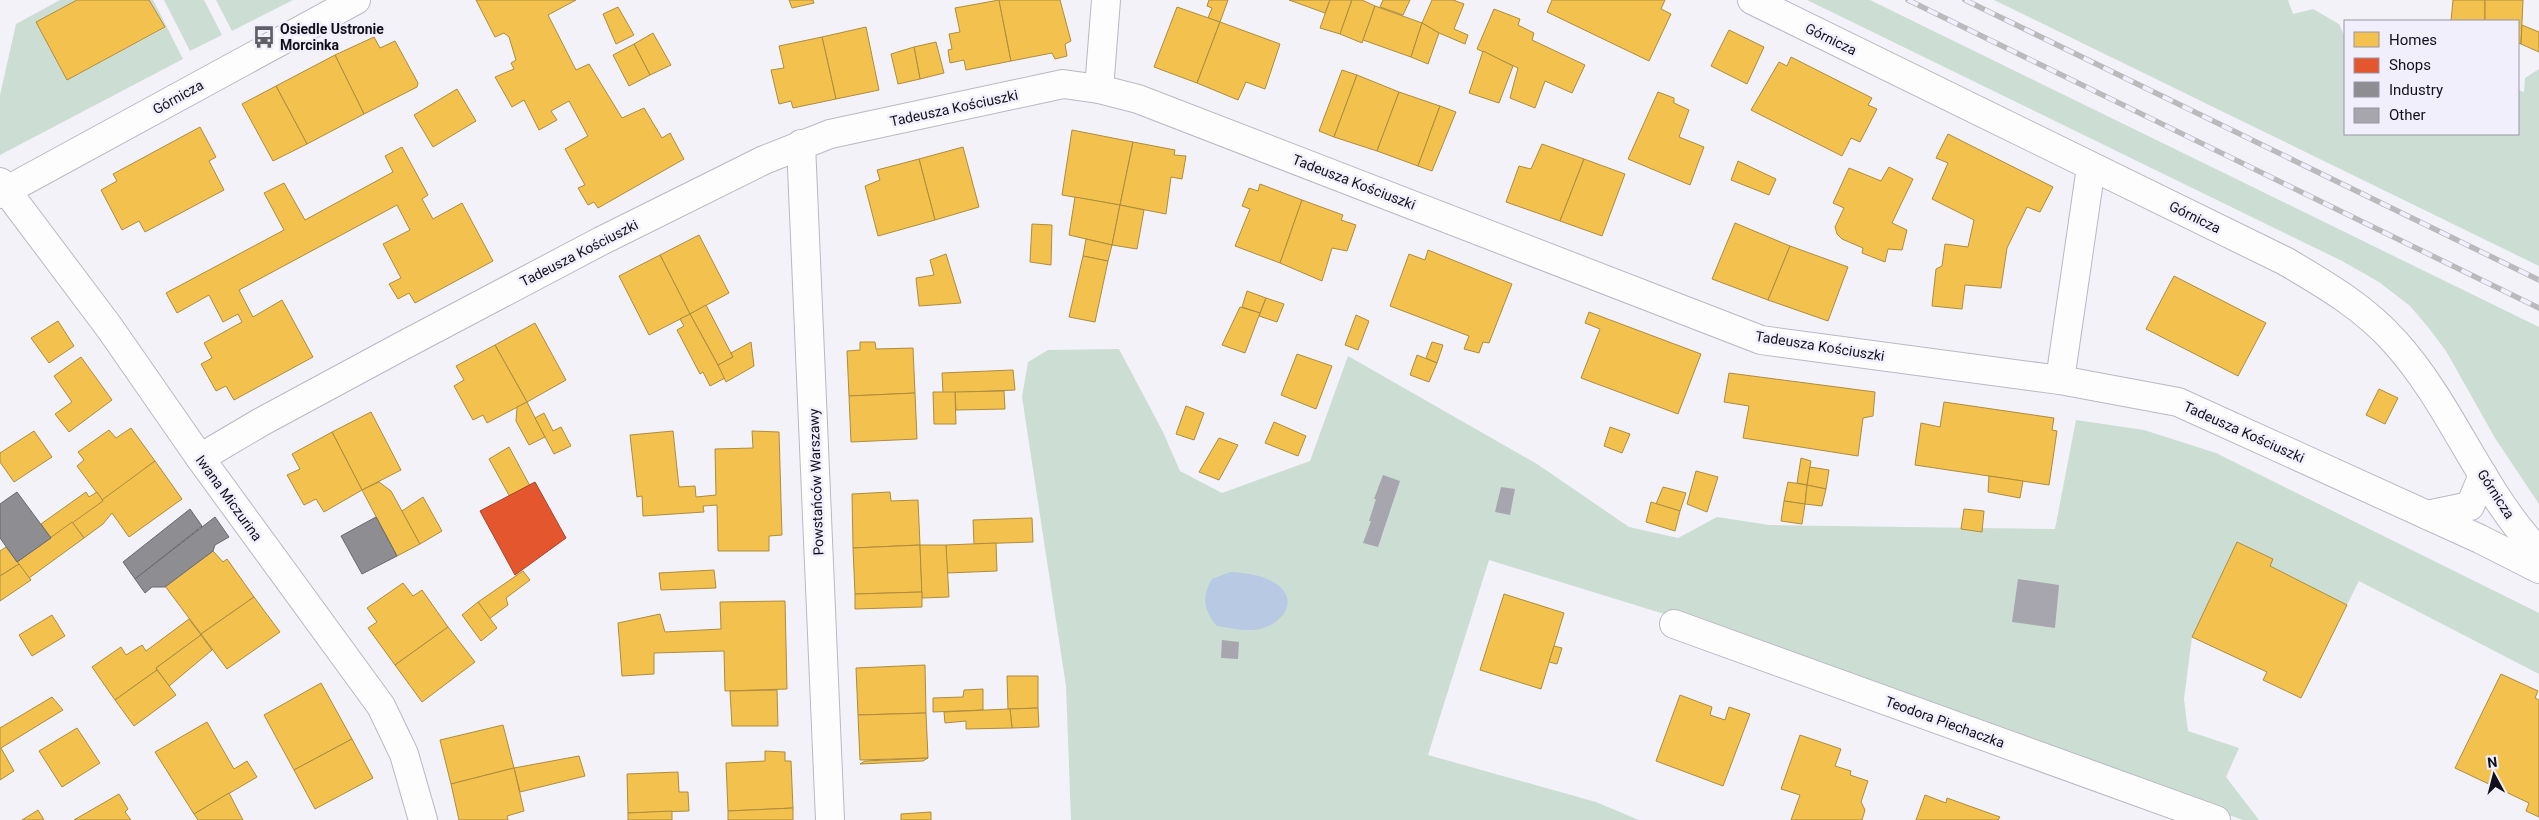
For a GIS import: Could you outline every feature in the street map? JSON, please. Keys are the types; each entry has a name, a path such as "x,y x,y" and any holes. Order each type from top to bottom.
{"street":[{"name":"Górnicza","path":"2,189 356,0"},
{"path":"1099,89 1106,0"},
{"name":"Górnicza","path":"1752,0 2285,260 2354,304 2395,342 2437,398 2501,505 2539,552"},
{"name":"Tadeusza Kościuszki","path":"200,458 261,422 593,246 764,160 830,134 1064,84 1099,89 1138,99 1761,340 2060,380 2178,402 2427,515 2539,569"},
{"name":"Powstańców Warszawy","path":"801,144 830,820"},
{"path":"2060,380 2091,167"},
{"name":"Iwana Miczurina","path":"2,189 109,327 200,458 381,706 404,754 423,820"},
{"path":"2427,515 2470,506 2483,475"},
{"name":"Teodora Piechaczka","path":"1674,624 2216,820"}],"shaded area":[{"path":"60,0 77,0 36,22 67,80 165,28 149,0 153,0 183,59 0,155 0,95 16,24"},
{"path":"164,0 204,0 222,35 190,51"},
{"path":"216,0 293,0 232,31"},
{"path":"1807,0 1870,0 2539,327 2539,504 2495,438 2446,351 2410,306 2379,282 2342,261"},
{"path":"1994,0 2288,0 2293,14 2313,9 2339,24 2344,35 2344,135 2519,135 2519,90 2524,92 2525,78 2539,69 2539,266"},
{"path":"1119,349 1163,432 1180,471 1222,493 1310,461 1348,356 1537,464 1629,527 1678,538 1717,517 1769,525 2055,529 2076,420 2144,430 2216,453 2539,613 2539,674 2359,581 2347,605 2270,566 2273,559 2237,542 2192,637 2184,699 2188,731 2239,748 2226,777 2259,820 2243,820 1661,613 1489,560 1428,755 1596,802 1639,820 1071,820 1066,686 1022,397 1028,362 1048,350"}],"water":[{"path":"1230,572 1261,577 1278,585 1287,599 1285,612 1274,623 1260,629 1249,630 1217,626 1207,609 1206,592 1212,579"}],"building: Homes":[{"path":"77,0 149,0 165,27 67,80 36,22"},
{"path":"476,0 576,0 548,15 576,70 589,64 622,118 644,108 662,138 670,133 684,159 598,208 594,202 588,205 578,188 585,185 565,149 588,136 569,101 551,111 557,120 539,130 524,100 512,107 495,77 514,69 511,63 516,60 509,37 504,33 495,37"},
{"path":"789,0 813,0 814,3 792,8"},
{"path":"999,0 1011,61 966,70 964,60 950,63 948,50 952,49 949,34 960,32 955,8"},
{"path":"999,0 1060,0 1071,41 1065,44 1067,56 1055,59 1052,53 1011,61"},
{"path":"1209,0 1228,0 1220,22 1208,18 1212,8 1207,6"},
{"path":"1289,0 1330,0 1325,13"},
{"path":"1330,0 1352,0 1340,34 1320,28"},
{"path":"1352,0 1362,0 1375,6 1362,43 1340,34"},
{"path":"1383,0 1410,0 1403,15 1380,7"},
{"path":"1432,0 1453,0 1464,4 1454,29 1468,35 1465,44 1439,33 1422,23"},
{"path":"1552,0 1665,0 1661,9 1671,14 1649,61 1547,12"},
{"path":"2453,0 2485,0 2485,20 2451,20"},
{"path":"2485,0 2523,0 2521,44 2519,43 2519,20 2485,20"},
{"path":"1375,6 1422,23 1411,57 1363,40"},
{"path":"618,7 634,35 616,44 603,14"},
{"path":"1177,7 1220,22 1197,83 1154,67"},
{"path":"1494,9 1520,19 1518,25 1534,33 1532,40 1585,65 1572,93 1545,81 1535,108 1510,98 1518,68 1477,49"},
{"path":"1220,22 1280,44 1265,89 1246,82 1238,100 1197,83"},
{"path":"1422,23 1439,33 1428,64 1411,57"},
{"path":"2522,25 2539,32 2539,52 2521,44"},
{"path":"866,27 879,90 836,99 822,37"},
{"path":"1729,30 1764,47 1747,84 1711,66"},
{"path":"653,33 671,65 650,75 634,44"},
{"path":"374,37 380,48 395,41 418,83 417,87 364,114 335,55"},
{"path":"822,37 836,99 793,108 791,101 779,104 771,70 784,68 779,46"},
{"path":"936,42 944,73 920,79 914,47"},
{"path":"634,44 650,75 629,86 613,55"},
{"path":"914,47 920,79 898,84 891,54"},
{"path":"1483,51 1513,66 1499,103 1469,93"},
{"path":"335,55 364,114 307,144 276,86"},
{"path":"1791,57 1872,98 1868,105 1877,109 1860,142 1851,138 1842,156 1751,110 1779,62 1787,66"},
{"path":"1342,70 1357,75 1334,137 1319,131"},
{"path":"1357,75 1399,92 1377,151 1334,137"},
{"path":"276,86 307,144 273,161 242,104"},
{"path":"457,89 476,121 433,147 414,115"},
{"path":"1399,92 1440,106 1418,166 1377,151"},
{"path":"1658,92 1674,98 1674,103 1689,110 1679,137 1704,147 1690,185 1628,159"},
{"path":"1440,106 1456,112 1432,171 1418,166"},
{"path":"200,127 216,157 209,161 224,190 145,232 139,221 122,230 101,190 117,181 113,174"},
{"path":"1072,130 1133,142 1120,205 1062,195"},
{"path":"1948,134 2053,187 2040,212 2027,207 2007,248 2001,288 1965,285 1962,309 1932,306 1936,269 1942,266 1945,244 1968,247 1974,220 1932,199 1948,163 1936,158"},
{"path":"1133,142 1175,150 1174,155 1186,156 1182,179 1171,177 1166,214 1120,205"},
{"path":"1542,144 1584,159 1560,221 1506,202 1519,166 1531,169"},
{"path":"402,147 428,195 422,199 433,219 462,203 493,261 415,303 409,293 398,299 389,284 401,278 383,244 410,230 397,205 239,290 253,317 282,300 313,357 234,400 226,386 216,391 201,364 212,358 204,343 242,322 238,314 223,322 209,295 177,313 166,293 284,230 264,193 284,183 305,220 393,172 385,156"},
{"path":"963,147 979,207 935,220 919,159"},
{"path":"919,159 935,220 878,236 865,186 880,180 877,170"},
{"path":"1584,159 1625,174 1602,236 1560,221"},
{"path":"1738,161 1776,179 1769,195 1731,180"},
{"path":"1889,167 1913,179 1892,223 1907,230 1902,250 1888,249 1885,262 1862,253 1863,248 1842,239 1837,234 1835,227 1844,208 1833,203 1849,168 1881,181"},
{"path":"1260,184 1302,200 1280,263 1235,246 1250,209 1242,206 1249,188 1258,191"},
{"path":"1075,197 1120,205 1112,245 1069,235"},
{"path":"1302,200 1343,215 1341,220 1356,225 1347,251 1332,248 1322,281 1280,263"},
{"path":"1120,205 1144,210 1137,249 1112,245"},
{"path":"1735,223 1790,246 1768,300 1712,279"},
{"path":"1032,224 1052,225 1051,265 1030,262"},
{"path":"699,235 729,293 690,314 660,255"},
{"path":"1086,239 1112,245 1108,261 1083,256"},
{"path":"1790,246 1848,267 1828,321 1768,300"},
{"path":"1428,250 1512,284 1489,343 1483,342 1479,353 1464,349 1469,336 1390,306 1409,254 1425,260"},
{"path":"946,254 961,303 919,306 916,278 934,275 930,260"},
{"path":"660,255 690,314 649,335 619,276"},
{"path":"1083,256 1108,261 1095,322 1069,317"},
{"path":"2174,276 2266,323 2238,376 2146,329"},
{"path":"1247,291 1266,298 1260,313 1242,307"},
{"path":"1266,298 1284,304 1277,322 1259,316"},
{"path":"706,305 733,357 718,365 690,314"},
{"path":"1240,307 1260,313 1245,353 1222,345"},
{"path":"1589,312 1701,354 1678,414 1581,378 1600,329 1585,323"},
{"path":"690,314 725,378 710,386 703,372 700,374 677,330 684,326 680,319"},
{"path":"1356,315 1369,321 1358,350 1345,345"},
{"path":"58,321 74,346 49,363 31,338"},
{"path":"535,323 566,380 527,402 495,345"},
{"path":"751,342 754,366 726,382 718,365 733,357 731,353"},
{"path":"860,342 875,342 876,349 913,348 915,393 849,396 847,351 860,350"},
{"path":"1432,342 1443,345 1437,363 1426,358"},
{"path":"495,345 527,402 487,423 483,415 473,420 454,386 464,380 456,366"},
{"path":"1297,354 1332,366 1316,409 1281,395"},
{"path":"1417,355 1437,363 1429,382 1410,375"},
{"path":"81,357 112,400 69,432 55,414 72,402 54,376"},
{"path":"1013,370 1015,390 943,393 942,373"},
{"path":"1729,373 1875,392 1873,416 1863,418 1858,456 1743,438 1749,406 1724,402"},
{"path":"2379,389 2398,398 2385,424 2366,415"},
{"path":"1004,391 1005,409 956,410 955,392"},
{"path":"933,392 955,392 956,424 934,424"},
{"path":"915,393 917,439 851,442 849,396"},
{"path":"527,402 545,437 529,445 516,421 517,407"},
{"path":"1944,402 2054,418 2052,430 2057,431 2049,485 1915,465 1921,423 1940,427"},
{"path":"1186,406 1204,413 1194,440 1176,434"},
{"path":"371,412 401,470 362,490 332,432"},
{"path":"544,413 553,431 561,427 571,446 554,454 535,418"},
{"path":"1274,422 1306,436 1298,456 1265,443"},
{"path":"1610,427 1630,434 1622,453 1604,446"},
{"path":"131,428 155,461 103,501 77,466 84,460 78,452 109,430 116,438"},
{"path":"34,431 52,457 14,482 0,462 0,453"},
{"path":"673,431 679,487 695,486 696,497 716,495 715,449 753,448 752,431 779,432 782,535 769,536 769,551 718,551 717,505 703,506 704,512 643,516 642,496 637,497 630,435"},
{"path":"332,432 362,490 324,512 316,499 304,505 287,475 300,469 292,454"},
{"path":"1219,438 1238,445 1219,480 1199,472"},
{"path":"509,447 530,486 510,497 489,459"},
{"path":"1801,458 1811,461 1807,485 1797,483"},
{"path":"155,461 182,499 129,537 112,513 103,524 84,538 72,522"},
{"path":"1810,467 1829,470 1826,489 1807,485"},
{"path":"1696,471 1718,477 1707,512 1687,504"},
{"path":"1989,476 2023,481 2020,498 1988,492"},
{"path":"379,482 391,491 420,544 397,556 362,490"},
{"path":"1788,482 1807,485 1805,504 1784,501"},
{"path":"1807,485 1826,489 1822,506 1805,504"},
{"path":"1663,487 1686,493 1680,511 1656,504"},
{"path":"86,492 89,497 97,492 103,501 51,538 41,524"},
{"path":"890,492 891,501 918,500 920,545 853,548 852,494"},
{"path":"423,497 442,531 420,544 402,511"},
{"path":"1784,501 1805,504 1802,524 1781,521"},
{"path":"1651,502 1680,511 1675,531 1646,522"},
{"path":"1964,509 1984,511 1982,532 1961,529"},
{"path":"1032,518 1033,542 974,544 973,520"},
{"path":"72,522 84,538 29,578 17,562"},
{"path":"2237,542 2273,559 2270,566 2347,605 2301,698 2263,680 2267,672 2192,637"},
{"path":"996,543 997,571 947,573 946,545"},
{"path":"920,545 922,592 855,594 853,548"},
{"path":"920,545 946,545 949,597 922,598"},
{"path":"6,547 19,564 0,576 0,551"},
{"path":"213,551 223,562 227,559 254,597 201,634 165,586"},
{"path":"19,564 31,580 0,601 0,576"},
{"path":"714,570 716,588 661,590 659,573"},
{"path":"523,571 530,580 506,598 508,605 489,619 478,602"},
{"path":"403,583 413,596 422,590 448,627 395,665 368,628 377,622 367,608"},
{"path":"922,592 922,607 855,609 855,594"},
{"path":"1504,594 1564,613 1541,689 1480,670"},
{"path":"254,597 280,632 227,669 201,634"},
{"path":"785,601 787,689 725,691 724,651 654,653 654,674 622,676 618,623 660,614 665,632 721,629 720,602"},
{"path":"478,602 497,628 481,641 462,615"},
{"path":"52,615 65,636 32,656 19,635"},
{"path":"189,619 201,635 115,700 92,667 121,647 126,655 142,645 146,651"},
{"path":"448,627 475,662 422,702 395,665"},
{"path":"201,635 212,650 169,686 156,668"},
{"path":"1554,646 1562,648 1557,664 1549,662"},
{"path":"925,665 926,713 858,715 856,668"},
{"path":"157,670 176,695 134,726 115,700"},
{"path":"2501,674 2538,691 2535,698 2539,700 2539,817 2526,811 2529,803 2455,768"},
{"path":"1007,676 1038,676 1038,708 1008,709"},
{"path":"321,683 352,739 294,770 264,715"},
{"path":"983,689 983,710 933,712 933,698 963,697 964,690"},
{"path":"777,690 778,726 732,726 730,691"},
{"path":"1680,695 1712,707 1710,715 1725,720 1729,707 1750,714 1723,786 1656,761"},
{"path":"52,697 63,710 1,748 14,771 0,780 0,728"},
{"path":"1038,708 1039,727 1012,728 1010,709"},
{"path":"1010,709 1012,728 966,729 966,721 945,723 944,712"},
{"path":"926,713 928,758 860,760 858,715"},
{"path":"207,722 234,769 247,761 257,777 194,814 155,752"},
{"path":"503,725 514,768 451,784 440,740"},
{"path":"77,728 100,763 62,787 39,751"},
{"path":"1800,735 1841,749 1835,766 1851,771 1850,775 1868,781 1861,802 1865,810 1862,820 1791,820 1800,795 1781,789"},
{"path":"352,739 373,778 315,809 294,770"},
{"path":"765,751 785,752 785,761 791,761 793,808 728,811 726,763 765,761"},
{"path":"579,756 585,776 520,792 514,768"},
{"path":"928,758 923,761 860,764 865,761"},
{"path":"514,768 524,811 507,816 508,820 459,820 451,784"},
{"path":"678,772 679,792 688,792 689,811 628,813 627,774"},
{"path":"229,793 243,820 198,820 194,814"},
{"path":"119,794 128,809 125,812 131,820 74,820"},
{"path":"1925,795 1946,803 1947,798 2000,817 1998,820 1916,820"},
{"path":"793,808 793,820 728,820 728,811"},
{"path":"38,810 44,820 22,820"},
{"path":"672,811 672,820 628,820 628,813"},
{"path":"931,812 931,820 901,820 901,814"}],"building: Shops":[{"path":"535,482 566,538 515,575 480,511"}],"building: Industry":[{"path":"17,492 51,538 17,562 0,538 0,504"},
{"path":"190,509 202,526 135,579 123,562"},
{"path":"215,517 229,537 215,545 213,551 165,587 152,587 145,593 135,579"},
{"path":"376,517 397,556 362,574 341,536"}],"building: Other":[{"path":"1383,475 1400,481 1378,547 1363,543 1371,521 1369,521 1376,499 1374,499"},
{"path":"1501,487 1515,489 1510,515 1495,512"},
{"path":"2018,579 2059,585 2055,628 2012,622"},
{"path":"1222,640 1239,642 1238,659 1221,658"}],"railway":[{"path":"1908,0 2539,308"},
{"path":"1965,0 2539,280"}],"place":[{"name":"Osiedle Ustronie Morcinka","path":"264,37"}]}
